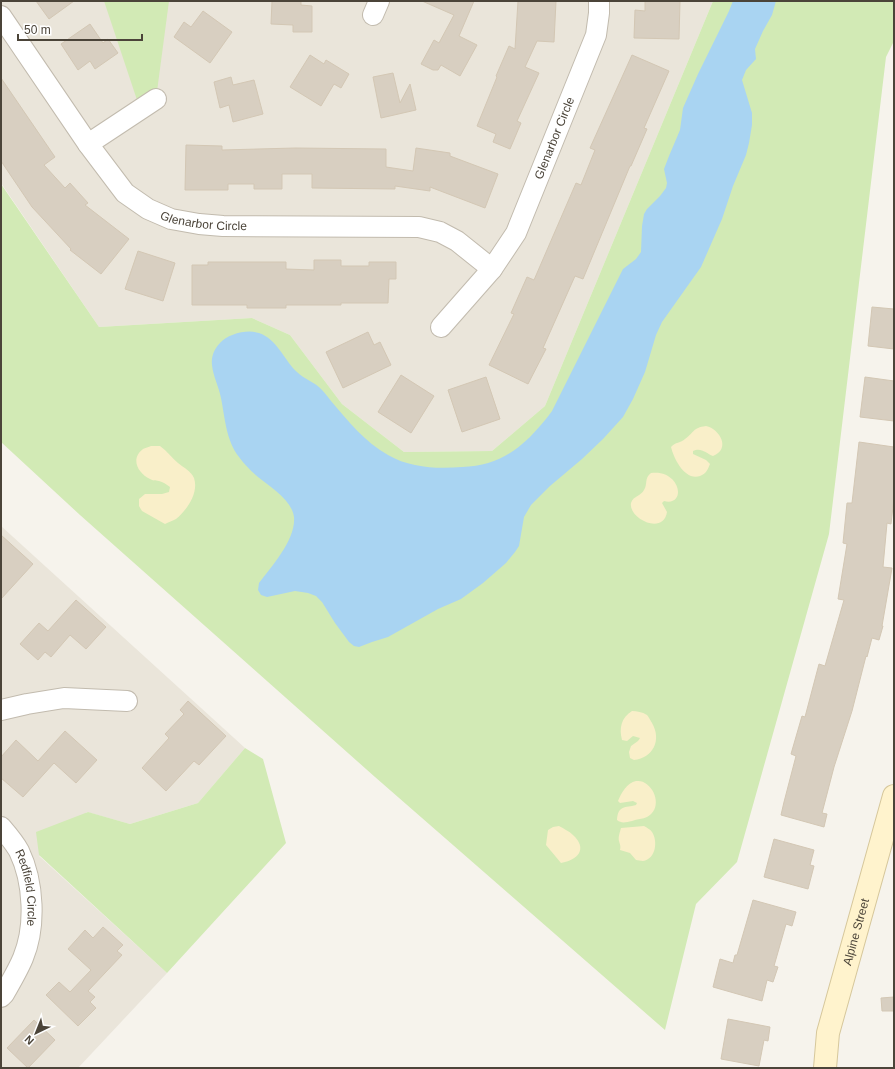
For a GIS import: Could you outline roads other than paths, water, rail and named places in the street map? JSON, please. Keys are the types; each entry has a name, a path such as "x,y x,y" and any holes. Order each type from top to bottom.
{"street":[{"name":"Glenarbor Circle","path":"441,327 492,269 516,233 596,35 599,1"},
{"name":"Glenarbor Circle","path":"1,16 88,144 125,193 148,209 171,219 198,224 223,226 419,227 440,232 457,241 492,269"},
{"path":"88,144 156,100"},
{"path":"1,710 64,698 127,701"},
{"name":"Alpine Street","path":"826,1068 828,1033 888,840 894,796"},
{"name":"Redfield Circle","path":"1,826 19,851 25,866 29,881 32,913 29,935 23,958 1,997"}],"water":[{"path":"733,1 776,1 772,15 755,49 756,59 746,70 742,80 752,113 752,125 746,155 733,186 722,219 701,267 662,322 656,335 645,372 623,417 603,439 531,505 524,517 519,546 506,563 483,583 461,599 438,609 388,637 359,647 354,646 349,642 322,602 316,596 295,591 267,597 261,595 258,590 259,583 287,543 294,525 294,517 285,500 248,468 239,457 231,443 212,365 213,356 218,345 228,337 243,332 254,332 265,336 276,345 297,372 322,390 364,437 380,450 405,463 434,468 482,465 499,459 515,450 530,437 552,411 623,269 636,259 641,252 644,214 666,188 667,183 664,169 680,130 683,108"}]}
